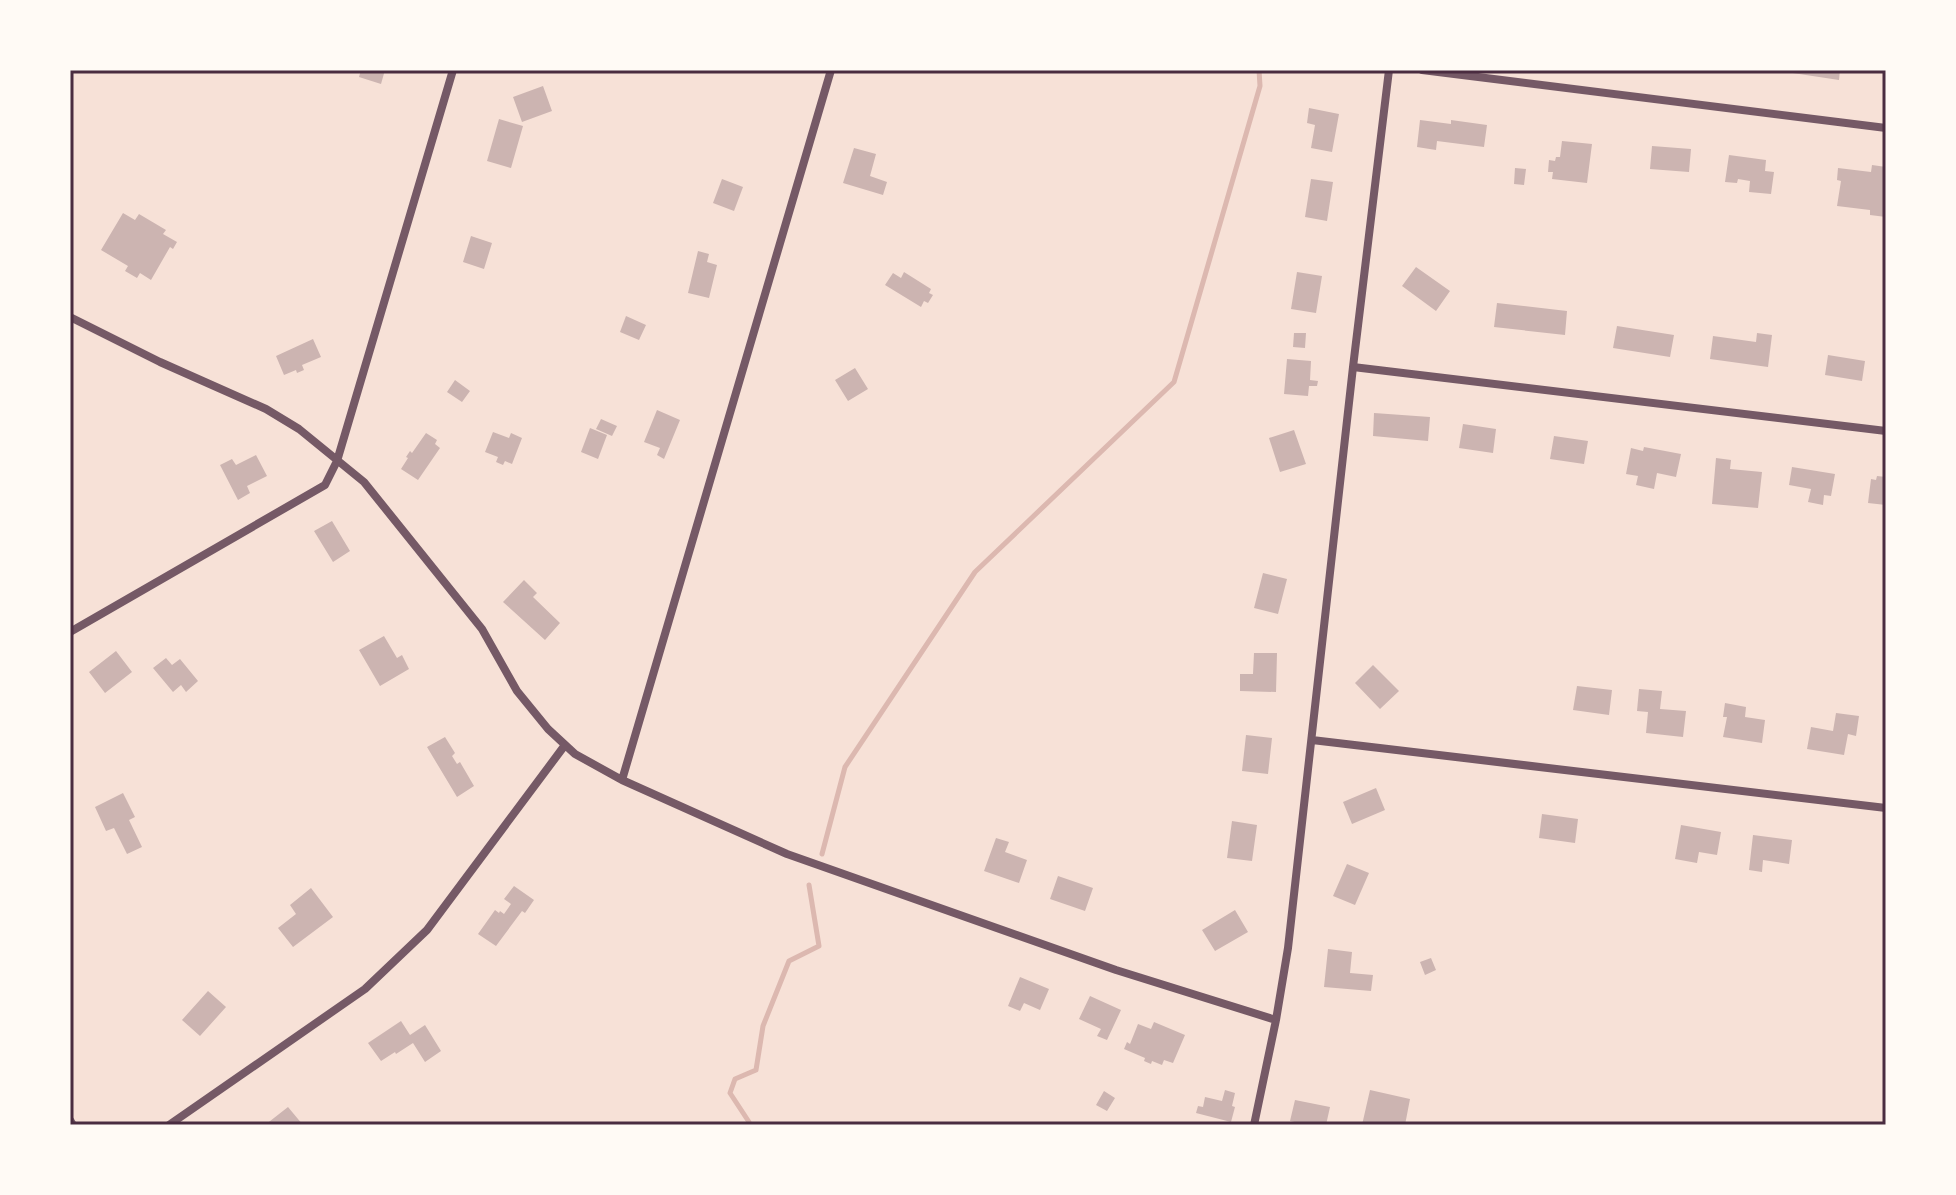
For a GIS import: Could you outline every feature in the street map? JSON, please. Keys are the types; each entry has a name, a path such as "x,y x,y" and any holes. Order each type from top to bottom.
{"street":[{"path":"70,632 325,485 337,461 453,70"},
{"path":"622,780 831,70"},
{"path":"1254,1125 1288,948 1389,70"},
{"path":"1422,70 1886,128"},
{"path":"70,317 160,362 266,409 299,429 364,482 482,629 517,691 548,729 575,754 622,780 787,854 1116,970 1276,1020"},
{"path":"1353,367 1886,431"},
{"path":"1312,740 1886,808"},
{"path":"169,1125 365,989 427,930 565,745"},
{"path":"70,1120 73,1125"}],"building":[{"path":"361,70 385,70 381,84 359,77"},
{"path":"1786,70 1840,70 1839,80"},
{"path":"543,86 552,111 522,122 513,97"},
{"path":"1309,108 1339,114 1332,152 1311,148 1315,125 1307,123"},
{"path":"499,119 523,126 511,168 487,161"},
{"path":"1420,120 1487,125 1484,147 1437,141 1436,150 1417,147"},
{"path":"1562,141 1592,144 1587,183 1552,179 1553,172 1548,172 1549,160 1555,161 1556,157 1560,157"},
{"path":"1652,146 1691,149 1689,172 1650,169"},
{"path":"854,148 876,154 870,176 887,182 883,195 843,183"},
{"path":"1729,155 1766,160 1765,171 1774,172 1771,194 1749,192 1750,181 1738,179 1737,183 1725,182"},
{"path":"1872,165 1886,167 1886,217 1870,215 1870,210 1837,206 1841,181 1837,180 1838,168 1871,172"},
{"path":"1515,168 1526,169 1524,185 1514,184"},
{"path":"722,179 743,187 734,211 713,203"},
{"path":"1311,179 1333,182 1327,221 1305,217"},
{"path":"123,213 135,220 139,214 166,230 163,234 177,242 173,249 170,247 151,280 140,273 137,278 125,271 128,266 101,250"},
{"path":"471,236 492,243 484,269 463,262"},
{"path":"698,251 709,254 707,262 717,265 709,298 688,293"},
{"path":"1416,267 1450,291 1436,311 1402,286"},
{"path":"904,272 931,289 929,293 933,295 928,303 924,301 921,307 885,285 893,273 901,278"},
{"path":"1297,272 1322,276 1316,313 1291,309"},
{"path":"1497,303 1567,311 1565,335 1494,327"},
{"path":"626,316 646,325 639,340 620,332"},
{"path":"1617,326 1674,335 1670,357 1613,348"},
{"path":"1294,333 1306,333 1305,348 1293,347"},
{"path":"1757,333 1772,335 1768,367 1710,359 1713,336 1756,342"},
{"path":"313,339 321,357 302,365 304,370 284,375 276,356"},
{"path":"1828,355 1865,361 1862,381 1825,375"},
{"path":"1287,359 1311,361 1310,380 1318,381 1317,386 1309,386 1308,396 1284,394"},
{"path":"855,368 868,389 848,401 835,380"},
{"path":"455,380 470,391 462,402 447,392"},
{"path":"657,410 680,420 664,459 657,455 660,448 644,442"},
{"path":"1374,413 1430,417 1428,441 1373,436"},
{"path":"601,419 617,426 612,436 596,429"},
{"path":"1463,424 1496,429 1493,453 1459,448"},
{"path":"590,428 607,435 598,459 581,452"},
{"path":"1294,430 1306,464 1280,472 1269,438"},
{"path":"493,432 509,438 511,433 522,438 512,464 496,462 498,457 485,452"},
{"path":"426,433 437,440 435,444 440,448 418,480 401,469 410,451 412,453"},
{"path":"1554,436 1588,441 1584,464 1550,459"},
{"path":"1644,447 1681,454 1676,477 1657,473 1654,489 1636,485 1638,476 1626,474 1631,448 1643,451"},
{"path":"256,455 267,476 247,486 250,493 238,500 220,465 232,459 236,465"},
{"path":"1716,458 1731,460 1730,469 1762,472 1758,508 1712,504"},
{"path":"1792,467 1835,474 1831,496 1824,495 1823,505 1808,502 1811,489 1789,485"},
{"path":"1877,476 1886,477 1886,505 1868,503 1871,479 1876,480"},
{"path":"332,521 350,551 333,562 314,531"},
{"path":"1263,573 1287,579 1278,614 1254,608"},
{"path":"524,580 537,593 533,597 560,623 545,640 503,602"},
{"path":"384,636 397,658 402,655 409,669 380,686 359,650"},
{"path":"116,651 132,672 105,693 89,672"},
{"path":"1254,653 1277,653 1276,692 1240,691 1240,674 1253,674"},
{"path":"166,658 172,665 180,659 198,681 186,692 181,685 173,692 153,668"},
{"path":"1373,665 1399,691 1380,709 1355,683"},
{"path":"1577,686 1612,690 1609,715 1573,710"},
{"path":"1639,689 1662,691 1660,709 1686,711 1683,737 1646,733 1648,712 1637,711"},
{"path":"1725,703 1746,707 1745,717 1765,720 1762,743 1723,737 1727,717 1723,717"},
{"path":"1836,713 1859,716 1856,736 1848,734 1844,755 1807,749 1811,727 1833,731"},
{"path":"1246,735 1272,738 1268,774 1242,771"},
{"path":"445,737 455,753 452,756 457,764 460,762 474,786 457,797 427,747"},
{"path":"1376,788 1385,810 1352,824 1343,802"},
{"path":"123,793 135,817 129,820 142,847 127,854 114,828 106,831 95,807"},
{"path":"1542,814 1578,819 1575,843 1539,838"},
{"path":"1232,821 1257,825 1252,861 1227,858"},
{"path":"1681,825 1721,832 1717,855 1699,852 1697,863 1675,859"},
{"path":"1753,835 1792,840 1789,864 1763,860 1762,872 1749,870"},
{"path":"996,838 1009,842 1005,852 1027,860 1019,883 984,871"},
{"path":"1347,864 1369,873 1355,905 1333,896"},
{"path":"1058,876 1093,888 1085,911 1050,899"},
{"path":"514,886 534,900 496,946 478,934 495,910 504,914 511,904 504,899"},
{"path":"311,888 333,917 293,947 278,928 296,914 290,905"},
{"path":"1235,910 1248,932 1215,951 1202,930"},
{"path":"1328,949 1352,952 1350,973 1373,975 1371,991 1324,987"},
{"path":"1431,958 1436,970 1425,975 1420,962"},
{"path":"1020,977 1049,989 1040,1010 1024,1003 1020,1011 1008,1006"},
{"path":"208,991 226,1007 200,1036 182,1020"},
{"path":"1090,996 1121,1010 1107,1040 1097,1036 1101,1029 1079,1019"},
{"path":"401,1021 410,1035 425,1025 441,1051 425,1062 413,1043 381,1061 368,1043"},
{"path":"1154,1022 1185,1035 1173,1063 1164,1060 1162,1065 1152,1061 1151,1064 1124,1049 1127,1042 1130,1044 1138,1024 1151,1029"},
{"path":"1225,1090 1235,1093 1231,1122 1196,1113 1198,1106 1203,1107 1205,1097 1222,1101"},
{"path":"1370,1090 1410,1099 1405,1125 1362,1125"},
{"path":"1104,1091 1115,1098 1107,1111 1096,1105"},
{"path":"1295,1100 1330,1107 1326,1125 1290,1121"},
{"path":"288,1107 303,1125 265,1125"}],"waterway":[{"path":"822,854 845,767 975,572 1174,382 1260,86 1259,70"},
{"path":"749,1125 730,1093 735,1079 756,1070 763,1026 789,961 819,946 809,885"}]}
